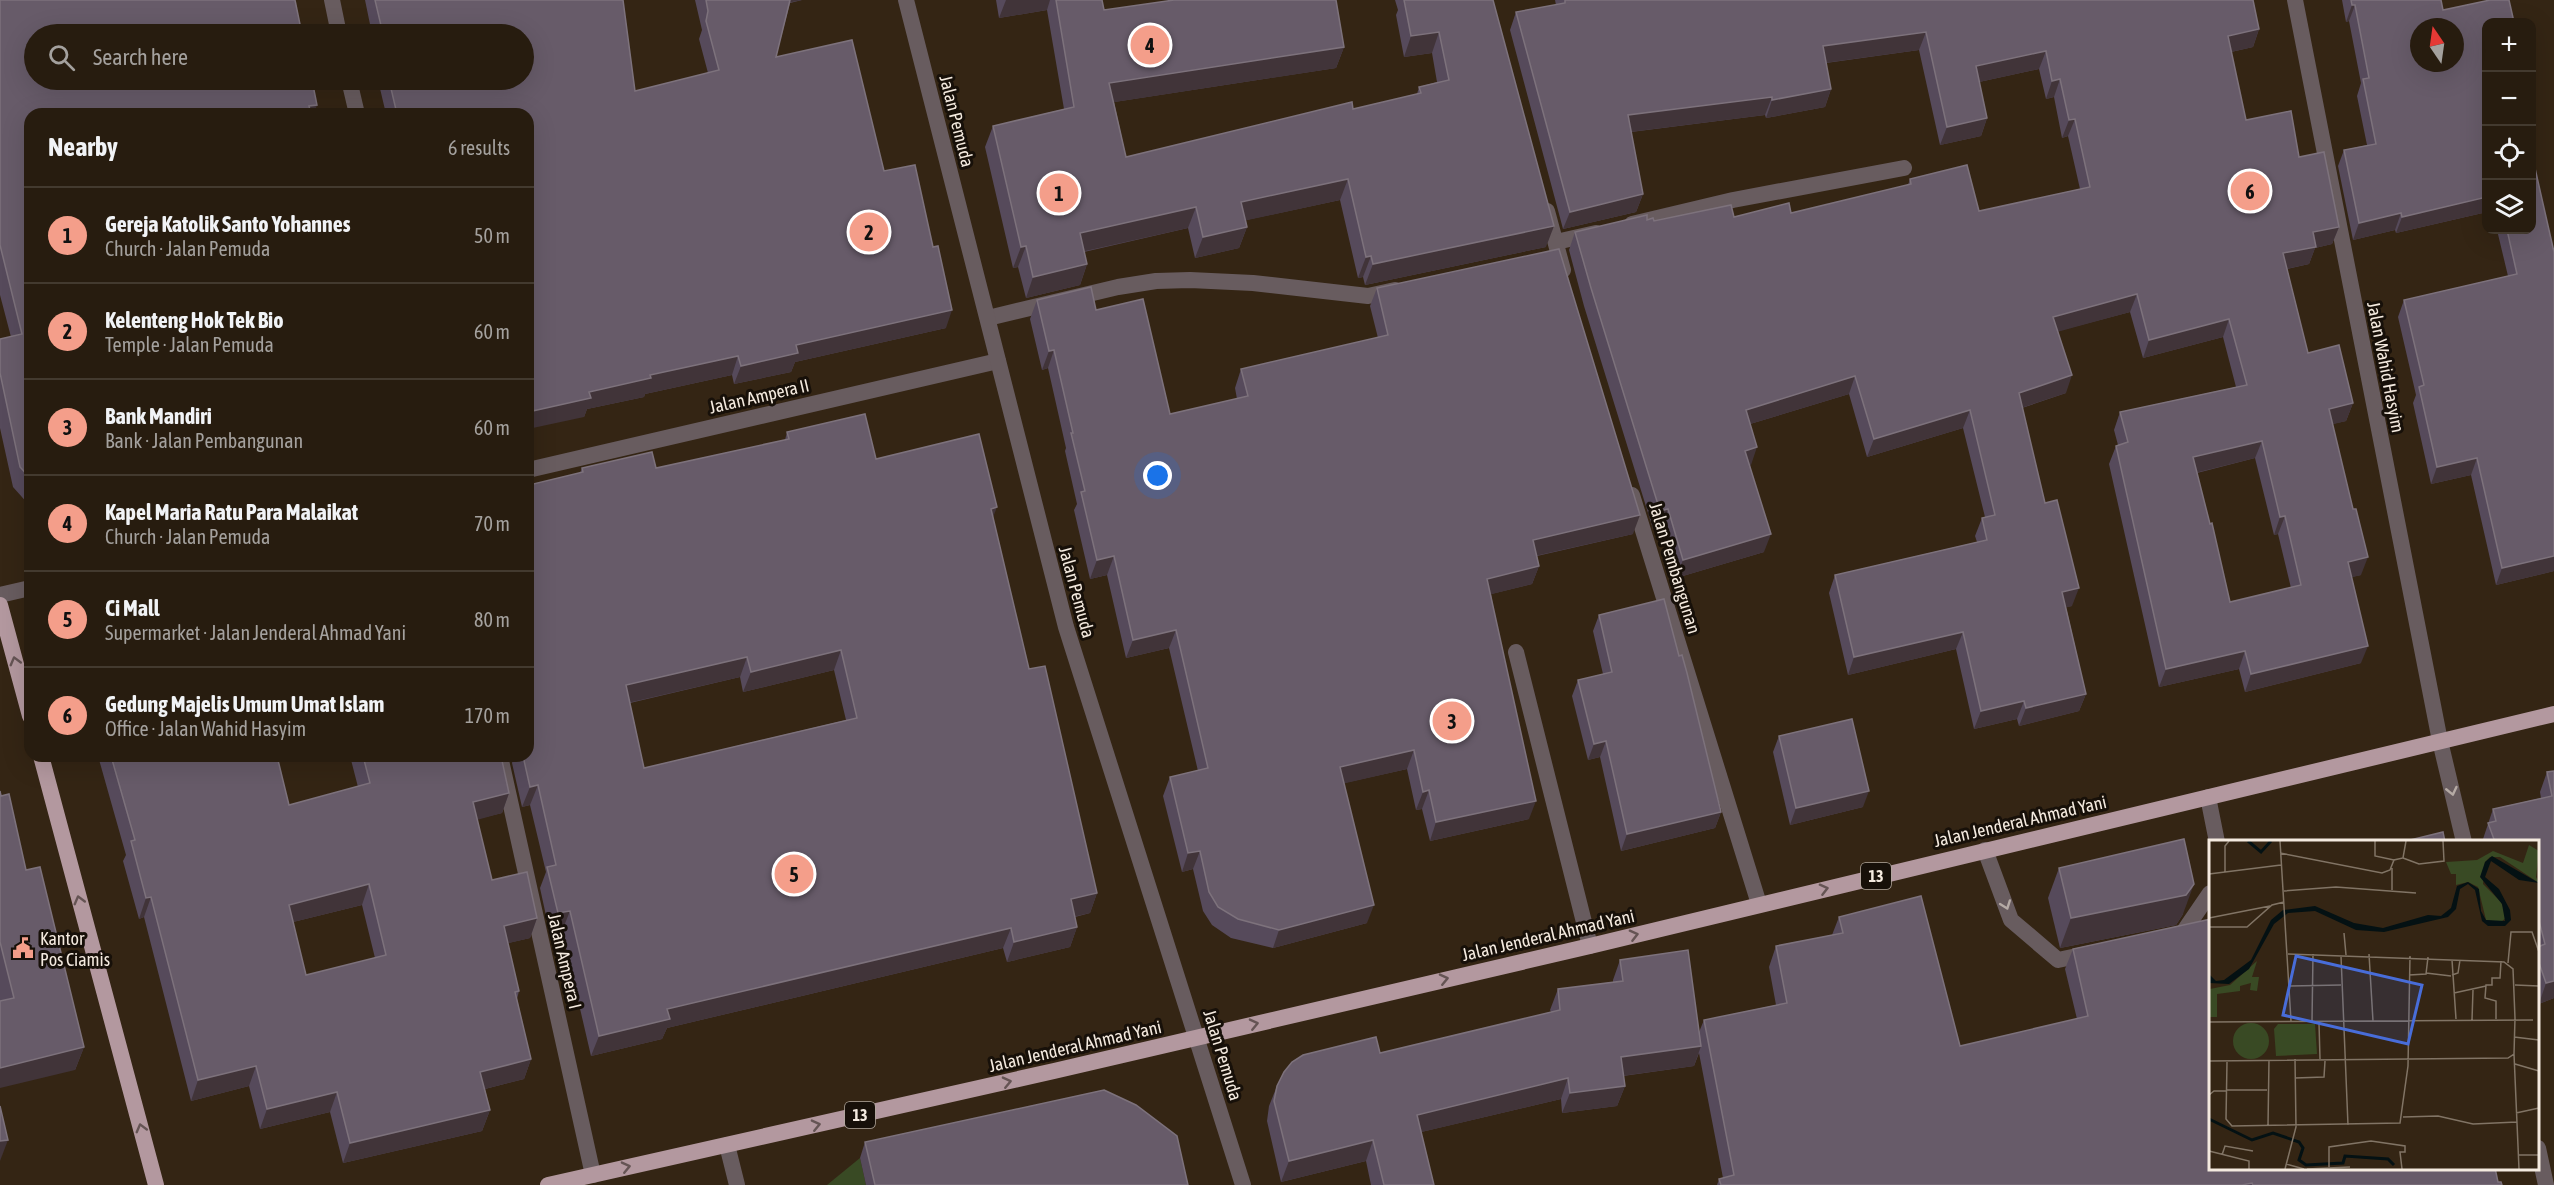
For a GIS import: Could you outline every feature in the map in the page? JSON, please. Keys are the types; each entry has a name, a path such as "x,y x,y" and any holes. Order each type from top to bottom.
{"highway":[{"path":"0,605 24,695"},
{"name":"Jalan Jenderal Ahmad Yani","path":"548,1185 1590,946 2554,714"},
{"path":"43,762 156,1185"}],"street":[{"path":"332,0 337,24"},
{"name":"Jalan Pemuda","path":"906,0 1066,627 1243,1185"},
{"name":"Jalan Wahid Hasyim","path":"2295,0 2439,741 2464,840"},
{"path":"351,90 356,108"},
{"path":"1554,251 1733,200 1904,168"},
{"path":"1544,198 1554,251 1568,287"},
{"path":"988,318 1118,287 1156,281 1254,283 1368,296 1413,286"},
{"name":"Jalan Ampera II","path":"534,469 998,360"},
{"name":"Jalan Pembangunan","path":"1628,483 1759,904"},
{"path":"0,596 24,590"},
{"path":"1516,652 1590,946"},
{"name":"Jalan Ampera I","path":"501,762 593,1175"},
{"path":"2208,797 2217,840"},
{"path":"1985,850 2011,920 2058,960 2103,950"},
{"path":"2159,938 2182,934 2209,896"},
{"path":"727,1145 737,1185"},
{"path":"2539,1153 2546,1185"}],"green space":[{"path":"860,1158 866,1185 827,1185"}],"building":[{"path":"0,0 295,0 300,24 24,24 24,90 314,90 317,105 309,106 310,108 24,108 24,471 20,467 0,373 0,339 22,334 0,245"},
{"path":"375,0 623,0 635,91 719,70 706,21 708,11 706,0 790,0 776,57 852,40 884,171 915,165 933,247 938,246 952,310 796,345 798,353 741,366 738,356 650,375 651,378 589,392 591,398 534,411 534,108 396,108 391,90 534,90 534,24 381,24"},
{"path":"1056,0 1102,0 1104,10 1174,0 1336,0 1344,47 1109,83 1126,157 1352,102 1353,109 1421,93 1419,87 1449,80 1439,32 1411,36 1404,0 1493,0 1554,226 1373,264 1371,256 1366,257 1348,179 1241,202 1247,227 1203,237 1196,207 1080,233 1087,264 1033,277 1026,246 1021,247 993,126 1074,107"},
{"path":"1565,0 2253,0 2259,29 2228,36 2246,120 2291,111 2299,157 2324,152 2339,227 2313,232 2316,247 2283,253 2308,353 2339,345 2353,403 2329,409 2353,509 2356,509 2368,557 2348,562 2368,646 2251,674 2245,651 2166,669 2116,446 2128,442 2120,412 2247,385 2229,319 2149,340 2137,294 2053,317 2072,375 2019,393 2045,503 2057,500 2079,588 2062,592 2086,694 2026,708 2024,701 1981,711 1963,632 1854,657 1835,575 1987,540 1982,518 1995,515 1970,410 1874,439 1855,376 1746,410 1757,447 1745,451 1771,534 1683,560 1668,509 1660,511 1575,232 1647,215 1647,220 1653,218 1654,221 1731,205 1734,217 1789,203 1791,213 1911,184 1910,179 1967,165 1979,211 2090,187 2075,119 2069,120 2060,79 2052,81 2046,51 1976,66 1987,118 1947,127 1926,32 1823,46 1831,89 1772,100 1772,97 1628,115 1643,194 1570,212 1516,12 1565,3","holes":["2262,441 2280,517 2285,516 2301,585 2230,602 2212,523 2210,524 2193,457"]},
{"path":"2351,0 2441,0 2443,10 2490,0 2509,0 2513,18 2482,18 2482,198 2402,217 2401,213 2359,223 2344,150 2376,144 2363,79 2369,78 2355,5 2352,5"},
{"path":"2536,173 2554,252 2554,556 2502,568 2477,458 2437,467 2419,387 2424,385 2404,300 2517,274 2508,234 2536,234"},
{"path":"1559,249 1640,515 1533,540 1539,566 1487,579 1536,801 1436,822 1429,790 1423,792 1414,750 1340,767 1374,905 1279,930 1238,919 1218,907 1209,892 1200,851 1188,853 1170,777 1208,768 1176,630 1133,640 1114,556 1097,560 1081,492 1085,491 1054,350 1049,351 1037,300 1091,287 1096,310 1143,299 1170,414 1248,396 1241,369 1388,335 1377,288"},
{"path":"865,414 876,459 979,434 997,507 991,509 1029,669 1045,666 1097,893 1071,899 1077,927 1014,942 1011,928 667,1009 670,1019 599,1036 570,911 558,913 547,867 556,865 538,785 530,787 524,762 534,762 534,484 583,472 582,468 652,452 656,468 789,439 787,432","holes":["841,650 857,718 644,768 626,685 747,657 751,672"]},
{"path":"1664,599 1679,656 1682,655 1687,673 1721,812 1627,834 1606,741 1594,744 1578,680 1612,672 1599,615"},
{"path":"1852,719 1869,791 1796,808 1779,736"},
{"path":"113,762 278,762 289,805 370,783 365,762 502,762 509,793 473,802 492,880 527,872 537,918 504,926 519,991 515,992 531,1059 480,1072 490,1110 350,1143 337,1092 267,1109 256,1066 198,1080 151,897 146,898 131,841 135,840","holes":["369,884 386,955 306,975 289,905"]},
{"path":"2554,771 2554,981 2546,983 2539,963 2539,947 2545,944 2539,921 2539,840 2494,840 2488,823 2496,821 2493,809 2552,796 2547,772"},
{"path":"0,791 1,796 9,794 26,870 40,867 84,1047 0,1068 0,1001 14,998 0,942"},
{"path":"2443,832 2445,840 2410,840"},
{"path":"2184,839 2194,884 2186,895 2071,918 2059,868"},
{"path":"1921,896 1960,1046 2088,1016 2073,949 2209,919 2209,1170 2495,1170 2498,1182 2502,1185 2253,1185 2252,1183 2242,1185 1721,1185 1719,1179 1734,1175 1704,1020 1787,1003 1776,946 1843,933 1839,917"},
{"path":"1688,950 1701,1046 1621,1057 1625,1086 1570,1093 1568,1078 1417,1115 1434,1185 1384,1185 1373,1140 1289,1161 1274,1101 1277,1086 1284,1072 1292,1062 1303,1055 1376,1037 1380,1053 1560,1010 1558,989 1623,981 1620,960"},
{"path":"1104,1090 1136,1105 1177,1136 1188,1185 875,1185 865,1142"},
{"path":"0,1106 8,1140 0,1141"}],"place":[{"name":"Kapel Maria Ratu Para Malaikat","path":"1150,45"},
{"name":"Gedung Majelis Umum Umat Islam","path":"2250,191"},
{"name":"Gereja Katolik Santo Yohannes","path":"1059,193"},
{"name":"Kelenteng Hok Tek Bio","path":"869,232"},
{"name":"Bank Mandiri","path":"1452,721"},
{"name":"Ci Mall","path":"794,874"},
{"name":"Kantor Pos Ciamis","path":"23,948"}]}
